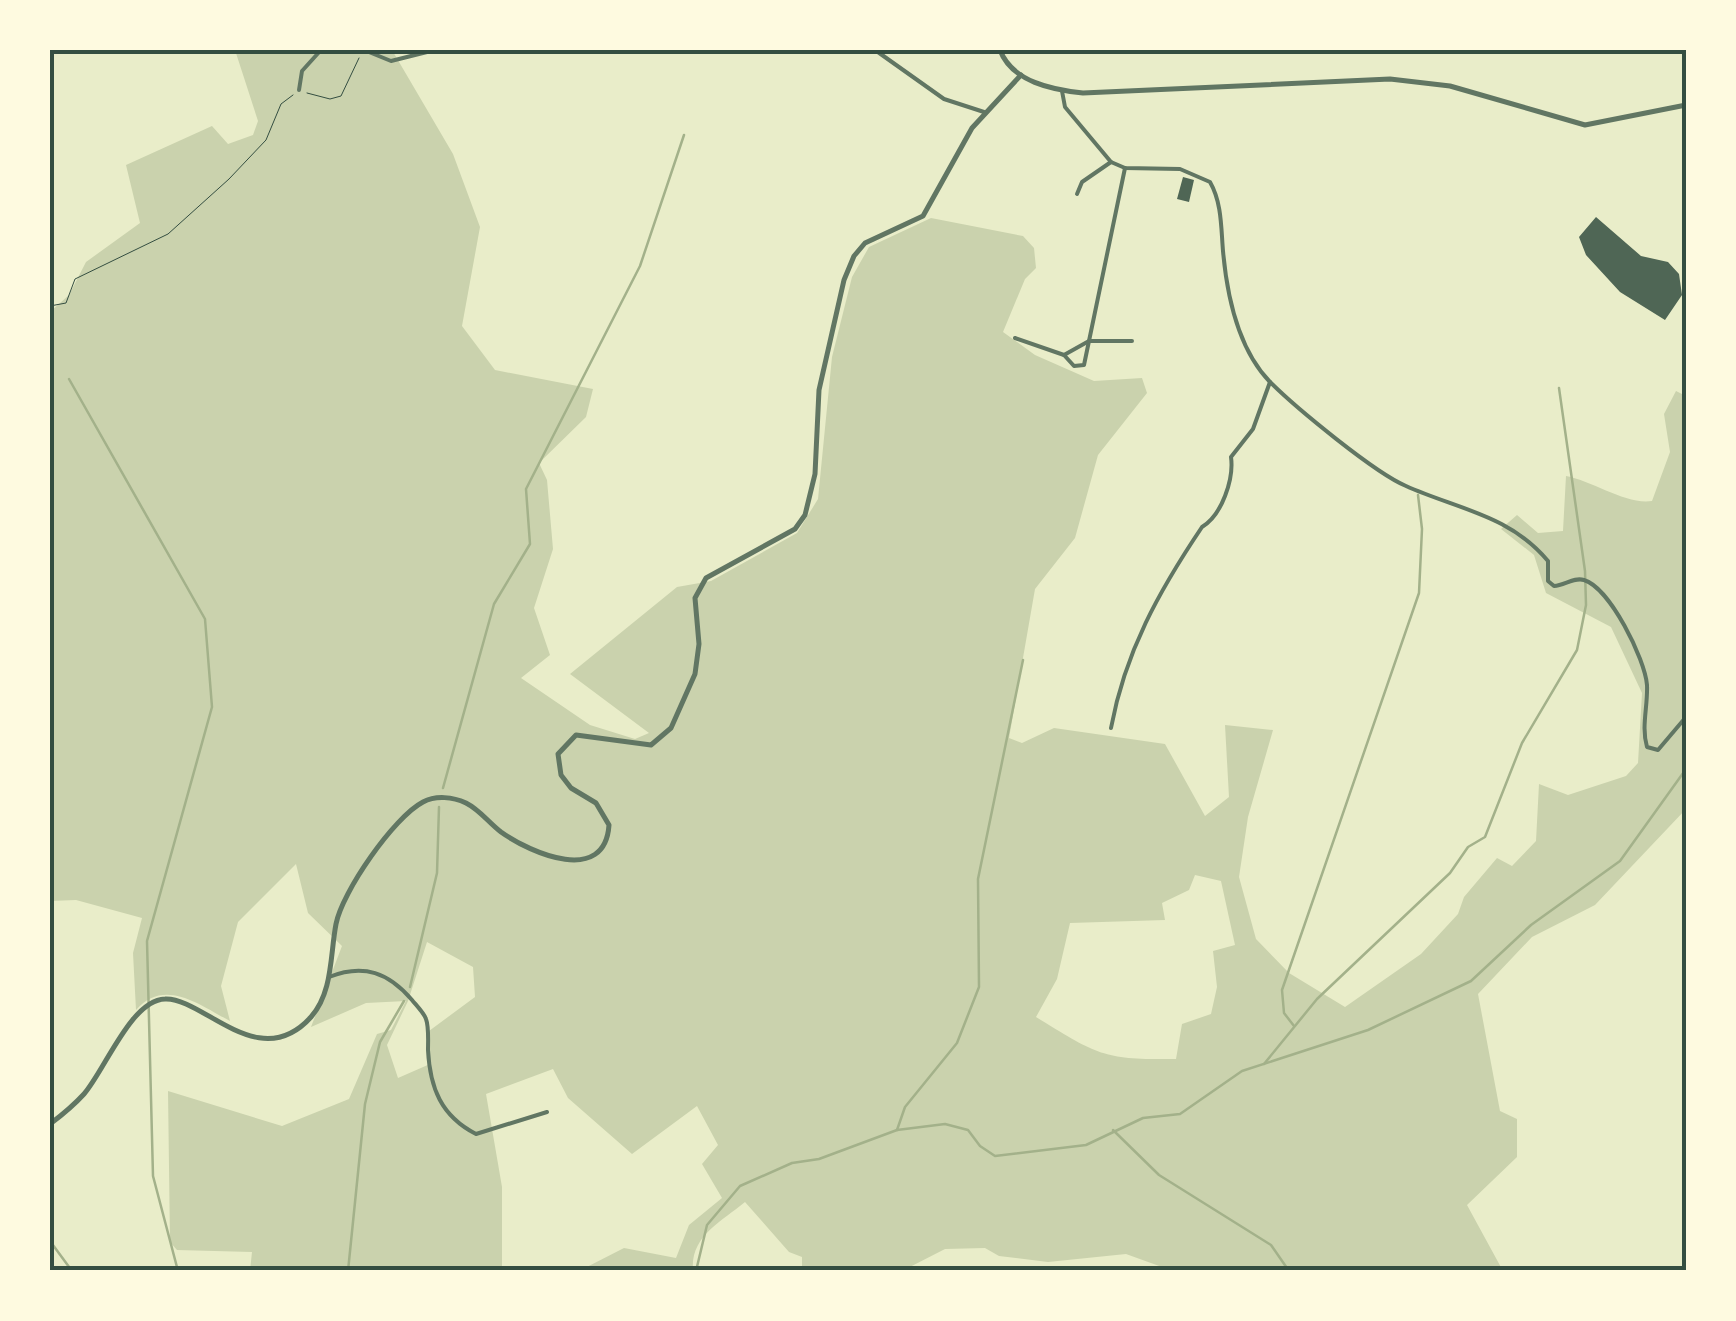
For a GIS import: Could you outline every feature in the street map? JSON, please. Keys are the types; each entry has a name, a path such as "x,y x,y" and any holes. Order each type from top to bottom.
{"street":[{"path":"299,90 302,71 322,50"},
{"path":"363,50 391,60 435,50"},
{"path":"875,50 944,99 984,112"},
{"path":"1000,50 1021,75 1062,91 1122,93 1390,79 1450,86 1584,125 1686,105"},
{"path":"50,1124 84,1095 142,1008 156,1001 174,1000 237,1032 286,1034 314,1014 329,977 342,904 403,816 422,802 434,798 463,802 517,841 570,862 582,862 602,849 609,825 596,803 571,788 561,775 558,754 576,735 651,746 671,728 695,674 699,644 696,598 706,578 795,530 806,515 815,474 819,390 850,264 865,244 923,216 984,112 1021,75"},
{"path":"1062,91 1066,106 1112,162 1125,168 1180,169 1210,182 1218,201 1228,296 1256,367 1270,382 1404,486 1460,503 1508,525 1548,561 1548,580 1554,586 1576,579 1589,581 1628,631 1647,682 1648,747 1658,750 1686,717"},
{"path":"1077,194 1082,182 1112,162"},
{"path":"1016,338 1064,356 1074,366 1084,365 1125,168"},
{"path":"1064,356 1088,341 1132,341"},
{"path":"1111,728 1118,687 1146,618 1164,584 1202,528 1211,522 1233,470 1230,457 1252,429 1270,382"},
{"path":"1686,804 1686,819"},
{"path":"329,977 346,970 374,972 398,984 426,1018 430,1075 438,1099 461,1126 476,1134 548,1112"}],"path":[{"path":"50,306 66,303 70,288 81,274 168,234 254,156 272,129 281,104 299,90 330,100 341,96 363,50"}],"green space":[{"path":"235,50 392,50 453,154 480,227 462,326 495,370 593,389 586,417 539,463 547,480 553,549 534,608 550,655 521,678 590,725 635,739 649,733 570,674 677,587 711,581 797,533 818,499 832,357 852,277 869,247 931,218 1023,236 1034,248 1036,268 1025,279 1003,332 1035,355 1094,381 1142,378 1147,393 1098,455 1075,538 1035,589 1009,738 1022,743 1054,728 1165,744 1205,816 1229,797 1225,725 1273,730 1248,817 1239,877 1256,939 1289,973 1345,1007 1421,954 1458,914 1464,897 1497,858 1512,866 1536,841 1539,784 1568,795 1626,776 1638,763 1642,693 1611,627 1546,593 1534,555 1501,529 1517,515 1538,533 1563,531 1566,476 1620,496 1652,501 1670,452 1664,414 1676,391 1686,396 1686,809 1595,905 1532,937 1478,994 1500,1111 1517,1119 1517,1157 1467,1205 1503,1271 1173,1271 1126,1254 1048,1262 999,1256 985,1248 945,1249 902,1271 802,1271 802,1257 789,1252 745,1202 702,1239 696,1248 693,1271 579,1271 624,1248 676,1258 689,1225 722,1198 702,1164 718,1145 697,1106 632,1154 568,1098 553,1069 486,1094 502,1187 502,1271 250,1271 252,1252 177,1250 170,1242 168,1091 282,1126 349,1099 377,1034 391,1030 406,1001 366,1003 311,1027 342,946 308,913 296,864 238,922 221,986 230,1021 194,1002 170,995 147,1000 136,1010 133,953 142,918 76,900 50,901 50,312 69,295 86,262 140,223 126,165 212,126 228,144 253,135 258,121","holes":["1195,875 1221,881 1235,945 1213,951 1217,987 1211,1014 1182,1024 1176,1059 1102,1053 1036,1017 1057,979 1070,923 1165,920 1162,903 1189,890","427,942 473,967 475,997 429,1031 430,1064 398,1078 387,1045 408,1001"]}],"building":[{"path":"1183,177 1194,180 1189,202 1177,199"},
{"path":"1596,217 1641,256 1668,262 1679,274 1682,295 1665,320 1620,292 1586,255 1579,237"}],"waterway":[{"path":"443,788 494,604 530,544 526,489 640,266 684,135"},
{"path":"69,379 205,619 212,707 147,941 153,1176 178,1271"},
{"path":"1264,1064 1317,999 1450,873 1468,847 1485,837 1522,743 1577,650 1586,605 1585,571 1559,388"},
{"path":"1294,1026 1284,1013 1282,990 1419,593 1422,529 1418,495"},
{"path":"897,1130 905,1107 957,1043 979,987 978,879 1023,660"},
{"path":"696,1271 707,1225 740,1186 792,1163 819,1159 897,1130 945,1124 968,1130 980,1146 995,1156 1086,1145 1143,1118 1180,1114 1242,1071 1368,1030 1471,981 1531,925 1620,861 1686,769"},
{"path":"410,987 437,873 439,807"},
{"path":"348,1271 365,1104 380,1042 404,1001"},
{"path":"1113,1130 1159,1175 1271,1245 1289,1271"},
{"path":"50,1241 72,1271"}]}
